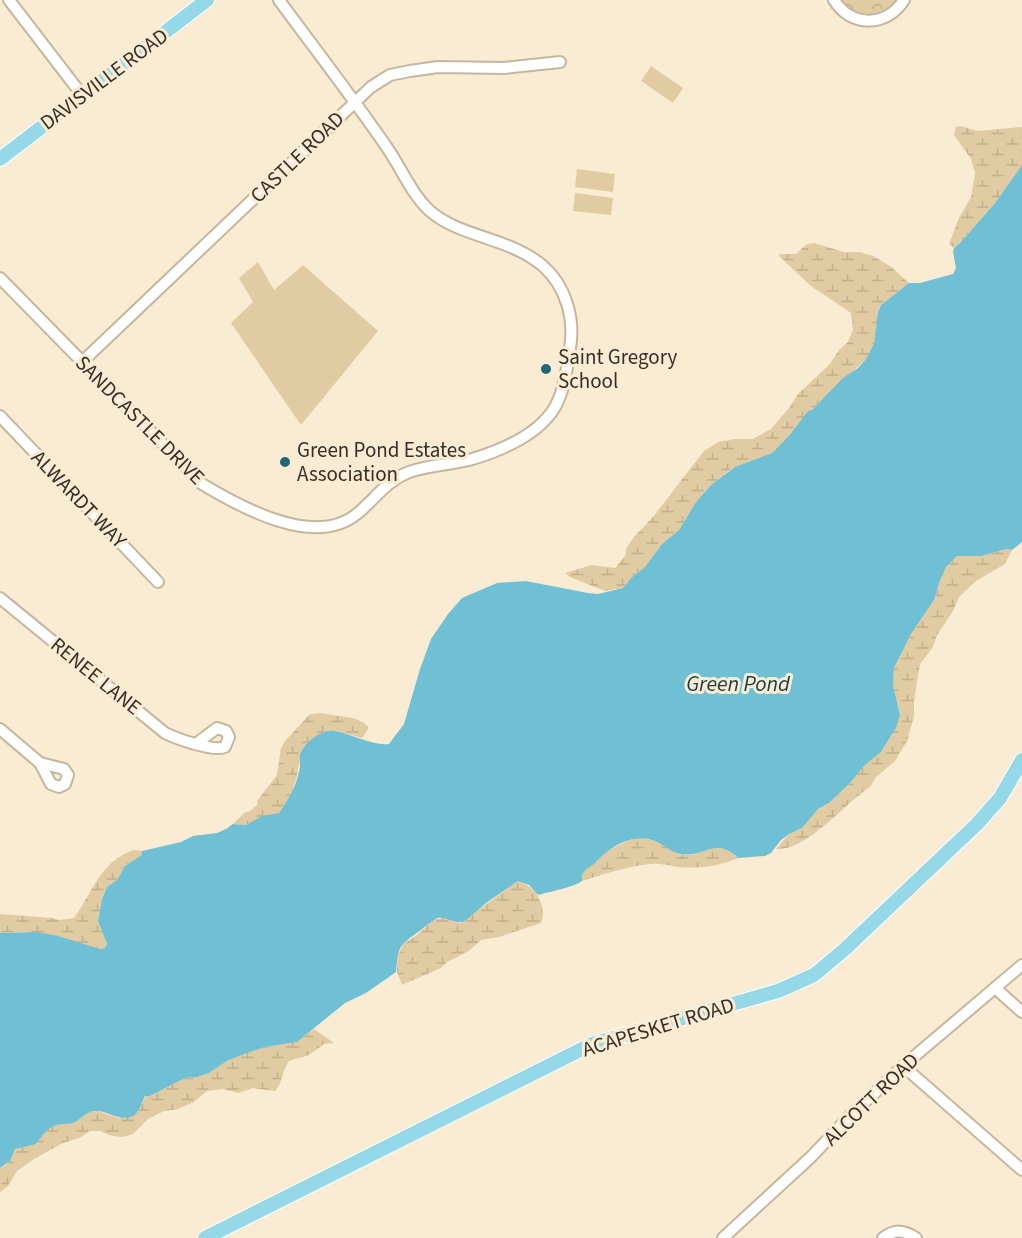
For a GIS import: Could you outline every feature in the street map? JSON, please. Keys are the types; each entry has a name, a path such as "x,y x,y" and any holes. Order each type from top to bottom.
{"main road":[{"name":"DAVISVILLE ROAD","path":"0,159 207,0"},
{"name":"ACAPESKET ROAD","path":"205,1238 592,1044 778,991 814,975 845,949 977,824 1000,798 1022,760"}],"street":[{"path":"9,0 82,95"},
{"name":"SANDCASTLE DRIVE","path":"0,278 202,484 219,494 293,526 336,527 359,513 390,481 402,475 421,468 467,460 516,441 537,429 556,406 564,383 571,339 568,305 563,292 545,267 525,253 444,221 428,210 279,0"},
{"path":"834,0 846,14 870,21 889,16 904,0"},
{"name":"CASTLE ROAD","path":"82,362 371,87 390,75 438,67 504,68 560,62"},
{"name":"ALWARDT WAY","path":"0,416 158,582"},
{"name":"RENEE LANE","path":"0,598 165,733 177,739 197,743"},
{"path":"0,729 40,763"},
{"name":"ALCOTT ROAD","path":"723,1238 811,1157 903,1066 1022,965"},
{"path":"995,988 1022,1012"},
{"path":"903,1066 1022,1170"},
{"path":"883,1238 891,1232 900,1231 916,1238"}],"green space":[{"path":"838,0 900,0 880,16 856,15"},
{"path":"651,66 683,88 673,103 641,81"},
{"path":"956,127 978,131 1022,127 1022,165 995,203 954,248 949,244 959,218 971,197 975,173 971,159 954,135"},
{"path":"577,169 615,174 613,192 575,187"},
{"path":"575,193 613,198 611,215 573,211"},
{"path":"814,243 844,252 860,252 873,256 890,266 909,283 881,305 878,312 875,344 866,359 808,412 790,436 772,453 731,469 712,484 696,502 679,530 662,544 645,567 623,588 605,591 570,577 565,573 592,565 615,568 625,556 627,547 634,537 653,517 704,451 718,442 753,439 771,429 798,394 830,364 839,350 848,342 853,330 851,313 811,286 779,256 780,254 796,254 807,244"},
{"path":"258,262 274,290 303,265 378,331 301,425 231,323 253,302 239,278"},
{"path":"1006,549 1012,550 1005,564 976,581 959,597 953,611 937,635 933,647 920,664 914,716 907,741 895,761 876,777 870,787 812,835 788,848 776,849 789,834 798,830 818,809 829,803 850,783 865,765 881,752 892,735 900,715 893,685 894,668 911,634 934,600 946,567 957,556 982,556"},
{"path":"322,713 354,719 369,728 362,738 337,731 324,732 307,743 301,751 297,776 290,798 279,813 246,825 233,824 258,804 257,801 277,775 281,748 285,741 310,714"},
{"path":"641,837 664,844 680,854 695,854 708,849 721,848 738,858 701,867 642,865 582,881 581,876 586,869 600,857 617,846"},
{"path":"134,850 142,851 142,855 125,866 117,880 105,891 102,899 98,921 107,944 105,948 100,949 37,932 0,933 0,914 60,920 74,918 105,869 122,855"},
{"path":"518,881 530,887 538,897 543,910 541,923 499,937 481,940 469,951 447,962 441,968 402,985 397,972 397,964 403,944 434,919 446,918 460,923"},
{"path":"314,1029 334,1043 324,1044 309,1055 289,1061 275,1091 253,1088 239,1093 222,1089 207,1091 194,1102 178,1109 164,1111 148,1119 133,1134 122,1137 100,1131 90,1131 34,1159 17,1171 8,1186 0,1192 0,1168 9,1162 12,1152 19,1147 36,1144 47,1129 55,1125 77,1121 89,1112 98,1111 119,1118 140,1107 146,1096 185,1078 209,1073 227,1061 265,1047 297,1042"}],"water":[{"name":"Green Pond","path":"1022,165 1022,542 1012,550 1006,549 982,556 957,556 946,567 934,600 911,634 894,668 893,685 900,715 896,728 881,752 865,765 850,783 829,803 818,809 802,828 781,840 771,853 765,856 738,858 730,852 716,848 681,854 652,840 636,839 621,843 607,852 585,871 582,881 574,885 538,895 529,885 518,881 465,921 457,922 437,918 431,922 403,944 398,954 396,972 366,993 345,1003 297,1042 265,1047 227,1061 209,1073 185,1078 150,1096 145,1096 139,1110 128,1118 93,1111 73,1123 53,1127 36,1144 15,1149 10,1161 0,1168 0,933 37,932 100,949 105,948 107,944 98,921 102,899 107,887 117,880 125,866 142,855 142,851 181,842 193,836 217,833 233,824 246,825 262,816 279,813 295,785 301,752 320,734 335,731 376,743 389,744 404,724 431,639 462,598 497,583 526,581 598,594 623,588 645,567 662,544 679,530 696,502 712,484 735,467 772,453 789,436 808,411 812,410 843,378 858,368 874,344 881,305 909,283 920,283 953,274 956,268 954,248 995,203"}],"place":[{"name":"Saint Gregory School","path":"546,369"},
{"name":"Green Pond Estates Association","path":"285,462"}]}
